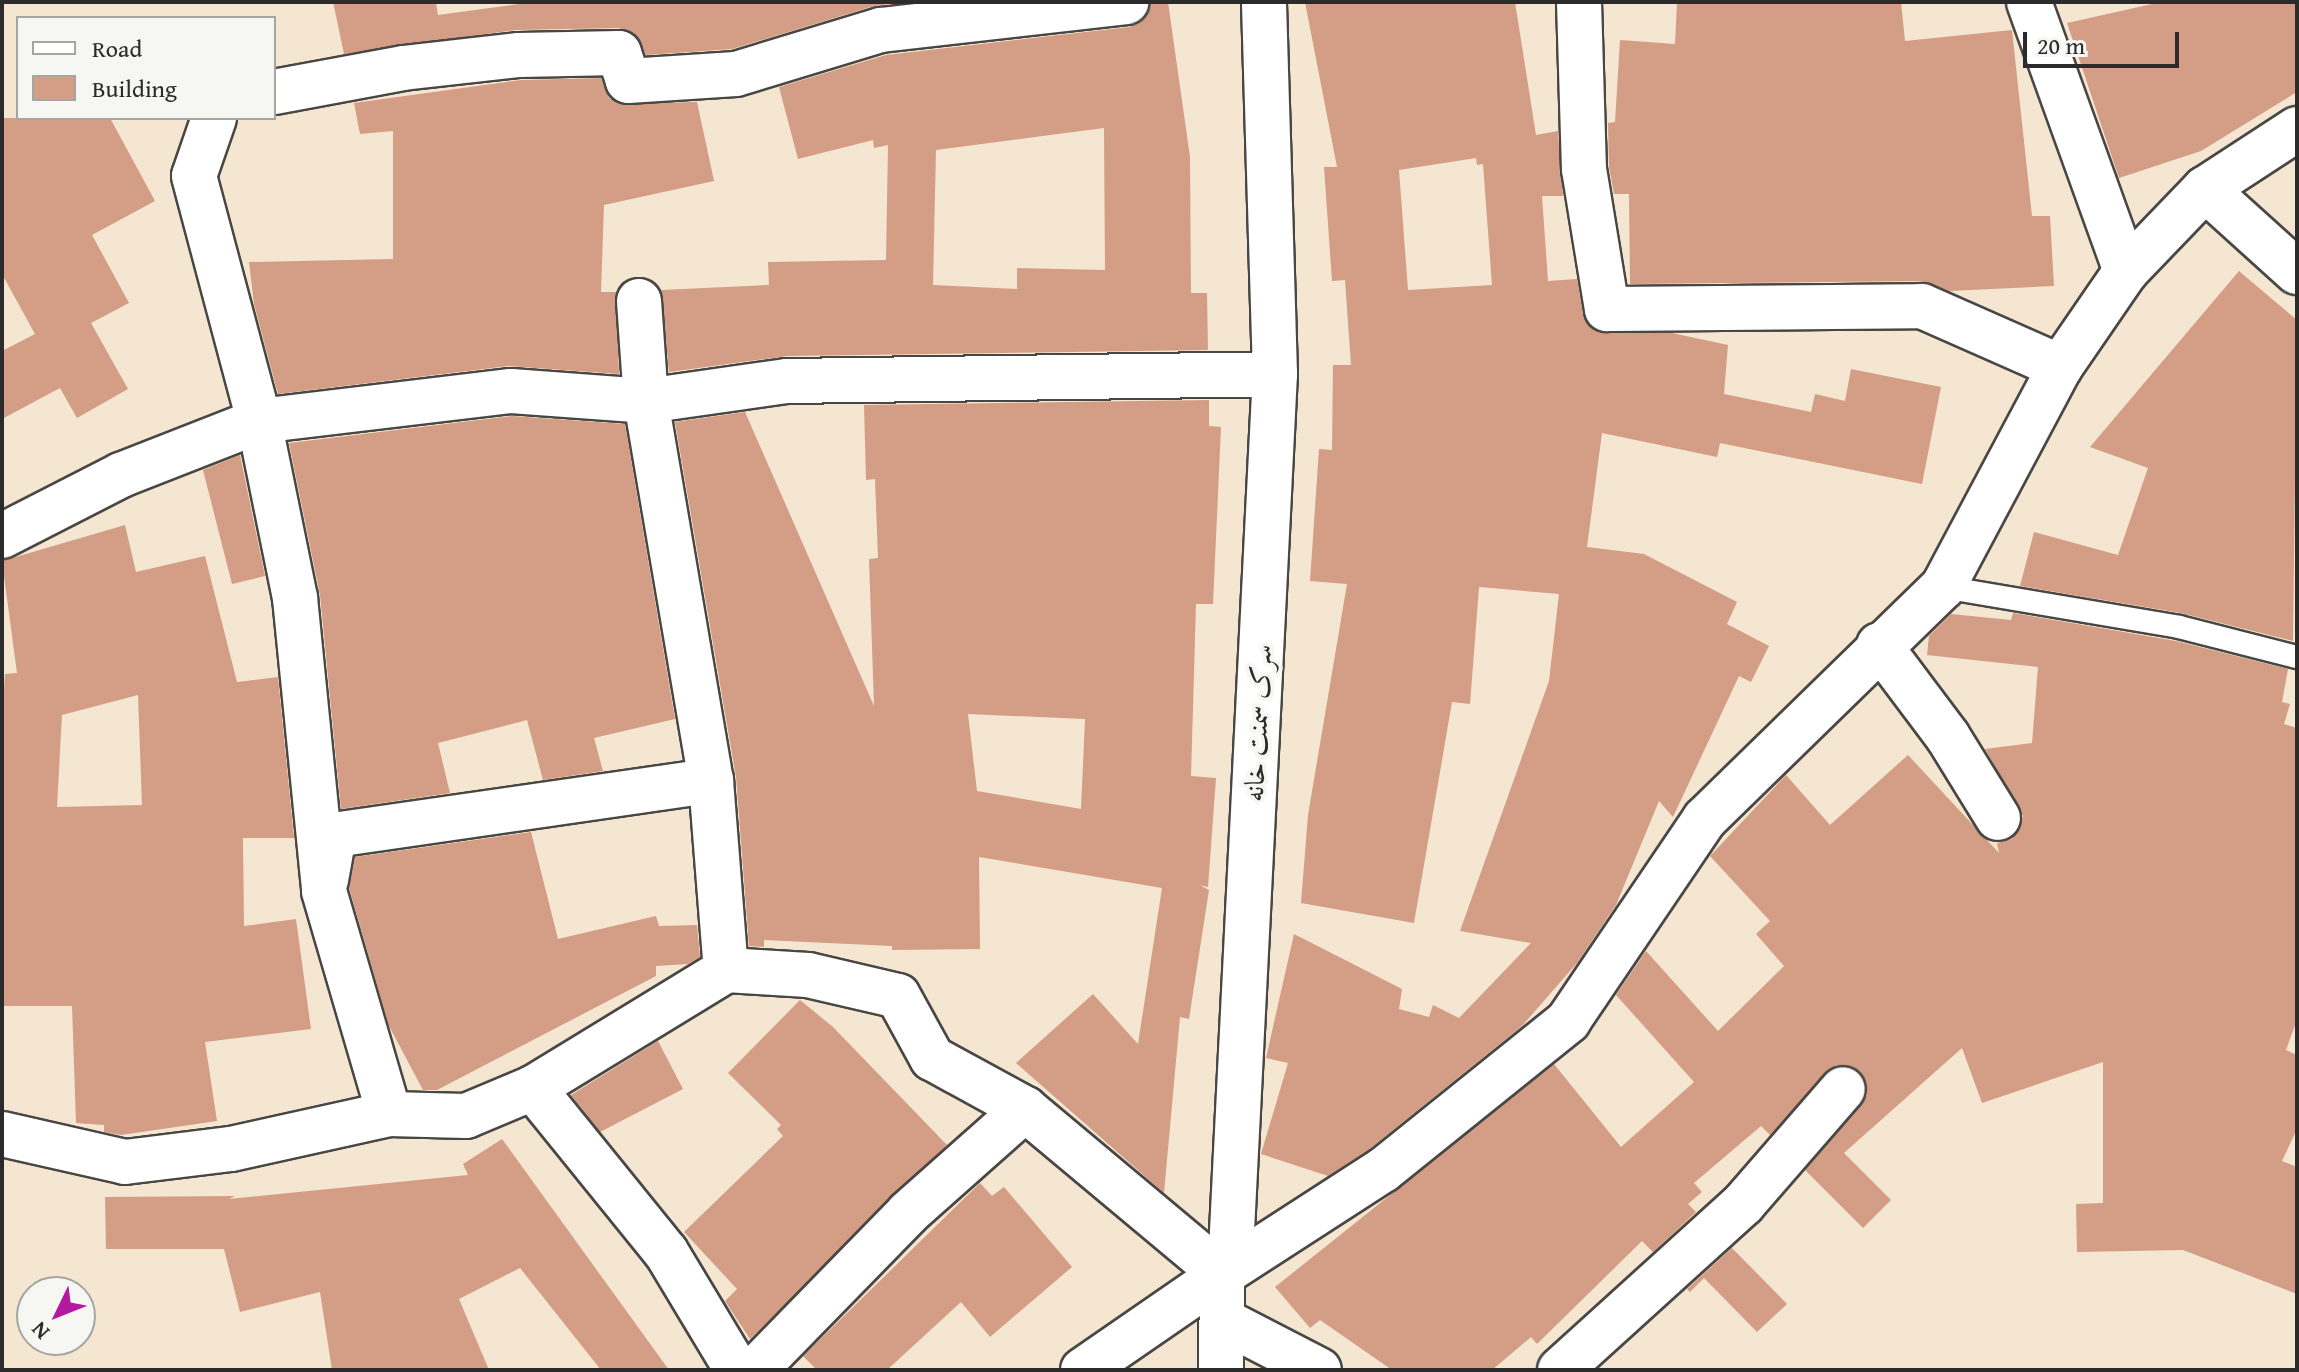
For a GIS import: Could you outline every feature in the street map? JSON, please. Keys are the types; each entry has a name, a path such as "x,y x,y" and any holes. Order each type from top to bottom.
{"street":[{"path":"276,92 403,68 519,55 619,53 628,81 736,74 881,30 1126,2"},
{"name":"سرک سمنت خانه","path":"1221,1370 1222,1274 1231,1251 1275,374 1264,2"},
{"path":"1579,2 1584,169 1607,309 1922,306 2060,367"},
{"path":"2029,2 2126,271"},
{"path":"213,120 194,176 259,421 295,598 324,891 389,1114"},
{"path":"1083,1370 1222,1274 1383,1170 1568,1021 1705,819 1879,645 1943,587 2060,367 2126,271 2205,189 2297,129"},
{"path":"2205,189 2297,272"},
{"path":"639,301 646,401 711,781 726,970"},
{"path":"2,536 121,475 259,421 511,391 646,401 787,381 1275,374"},
{"path":"1879,645 1948,737 1998,818"},
{"path":"324,891 334,835 534,802 711,781"},
{"path":"2,1134 125,1162 231,1149 389,1114 466,1116 533,1088 644,1015 726,970 808,975 898,996 932,1058 1025,1109 1222,1274"},
{"path":"533,1088 666,1252 737,1370"},
{"path":"1560,1370 1743,1204 1843,1089"},
{"path":"755,1370 908,1213 1025,1109"},
{"path":"1222,1320 1319,1370"}],"lane":[{"path":"1943,587 2179,627 2297,657"}],"building":[{"path":"333,2 436,2 438,15 534,2 906,2 874,6 732,49 646,55 634,33 618,28 516,30 344,54"},
{"path":"1151,2 1168,2 1190,157 1191,293 1207,293 1208,350 787,356 669,372 661,290 769,285 768,262 886,260 888,145 874,148 873,140 798,159 779,87 886,55 1129,27 1141,22","holes":["1104,128 1105,270 1017,268 1017,289 933,285 936,150"]},
{"path":"1305,2 1515,2 1536,135 1558,131 1563,196 1542,196 1548,281 1577,279 1583,314 1595,331 1672,333 1728,345 1724,394 1811,412 1815,394 1845,401 1851,369 1941,387 1922,484 1720,443 1717,457 1602,433 1587,547 1644,554 1737,602 1727,624 1769,646 1751,682 1739,676 1673,817 1659,801 1616,905 1577,963 1522,1026 1368,1150 1328,1176 1261,1154 1288,1063 1266,1058 1294,934 1402,989 1399,1009 1429,1017 1433,1005 1459,1018 1531,943 1460,931 1549,681 1559,594 1479,587 1470,704 1452,702 1414,923 1301,903 1308,815 1347,584 1310,581 1319,449 1332,450 1333,365 1351,365 1345,280 1332,281 1324,167 1337,167","holes":["1476,158 1477,165 1483,164 1492,285 1408,290 1399,170"]},
{"path":"1677,2 1901,2 1905,41 2012,30 2032,216 2050,216 2054,286 1949,291 1922,281 1630,284 1629,194 1614,194 1609,167 1608,123 1615,122 1620,40 1675,44"},
{"path":"2161,2 2297,2 2297,92 2201,151 2119,178 2067,23"},
{"path":"601,78 609,98 619,104 697,102 714,181 604,205 601,292 616,292 619,374 508,366 278,394 254,304 249,262 393,259 393,131 360,134 354,103 521,80"},
{"path":"2,118 111,120 155,201 92,235 129,303 91,323 128,389 77,418 60,388 2,419 2,351 35,334 2,274"},
{"path":"2239,271 2297,320 2293,641 2181,613 2020,586 2034,532 2118,555 2148,468 2090,447"},
{"path":"1209,400 1209,426 1221,427 1213,604 1196,604 1191,776 1216,778 1208,887 1200,885 1209,890 1189,1019 1180,1017 1164,1193 1016,1063 1093,994 1138,1044 1162,888 979,857 980,949 892,950 892,946 764,940 764,947 749,946 736,777 675,422 745,412 874,706 869,559 878,558 875,479 866,480 864,405","holes":["968,714 1085,719 1081,809 977,791"]},
{"path":"512,416 625,424 675,719 594,738 603,771 543,780 527,720 438,743 450,793 341,809 320,595 289,443"},
{"path":"240,455 265,576 232,584 203,470"},
{"path":"125,525 136,572 205,556 237,682 278,677 294,838 243,838 244,926 296,919 311,1029 205,1042 217,1121 121,1135 104,1132 104,1125 76,1123 72,1006 2,1006 2,720 5,674 17,673 2,561","holes":["138,695 142,805 57,807 62,715"]},
{"path":"2013,613 2176,641 2288,669 2282,702 2290,704 2284,724 2297,728 2297,1020 2286,1050 2297,1055 2297,1129 2282,1161 2297,1167 2297,1294 2183,1250 2077,1252 2076,1204 2103,1203 2103,1062 1982,1103 1962,1048 1844,1153 1891,1200 1863,1228 1805,1170 1867,1095 1860,1071 1836,1065 1770,1135 1761,1126 1694,1183 1702,1192 1688,1204 1696,1212 1653,1252 1642,1241 1537,1344 1531,1337 1492,1370 1392,1370 1320,1320 1310,1328 1275,1287 1554,1064 1621,1147 1694,1082 1616,995 1646,951 1718,1031 1784,966 1756,934 1770,921 1710,856 1786,775 1830,825 1908,755 1999,853 1997,843 2012,839 2023,816 1985,749 2032,743 2038,667 1927,655 1929,636 1951,614 2011,620"},
{"path":"531,832 558,939 656,916 659,926 697,925 700,957 688,964 656,966 656,976 437,1090 423,1090 389,1026 349,888 355,857"},
{"path":"800,1000 833,1027 947,1145 750,1339 725,1301 737,1289 684,1232 783,1136 777,1129 781,1125 728,1073"},
{"path":"658,1041 683,1089 600,1132 571,1095"},
{"path":"502,1139 669,1370 601,1370 520,1268 459,1299 489,1370 332,1370 320,1292 240,1312 224,1249 106,1249 105,1197 235,1196 229,1199 468,1175 463,1164"},
{"path":"980,1183 992,1196 1004,1187 1072,1267 990,1337 961,1302 887,1370 817,1370 803,1356"},
{"path":"1732,1248 1787,1304 1757,1332 1704,1278 1690,1292 1687,1289"}]}
